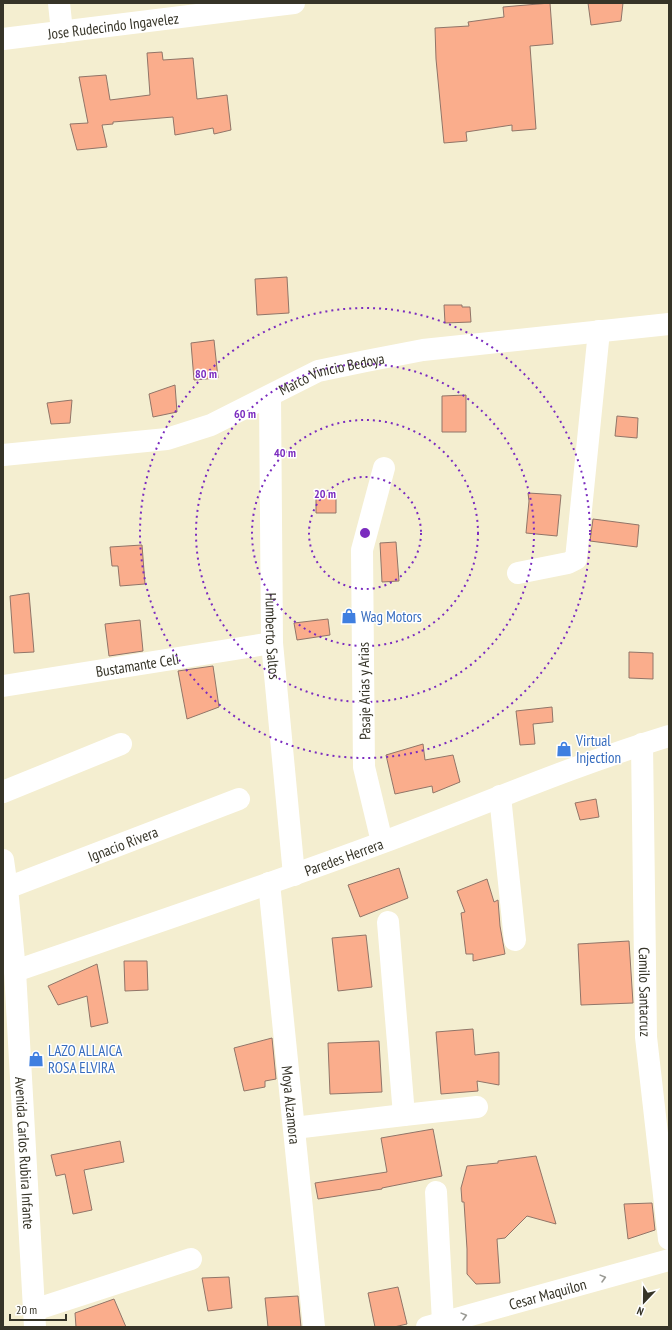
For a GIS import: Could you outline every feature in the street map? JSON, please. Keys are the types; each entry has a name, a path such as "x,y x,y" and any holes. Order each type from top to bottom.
{"street":[{"path":"59,3 62,32"},
{"name":"Jose Rudecindo Ingavelez","path":"3,39 294,3"},
{"name":"Marco Vinicio Bedoya","path":"3,455 167,439 210,425 318,371 366,361 423,350 669,324"},
{"path":"518,573 568,563 576,559 599,331"},
{"name":"Humberto Saltos","path":"270,396 272,643 294,875"},
{"name":"Pasaje Arias y Arias","path":"382,842 364,767 362,550 384,468"},
{"name":"Bustamante Celi","path":"3,686 272,643"},
{"name":"Paredes Herrera","path":"16,971 294,875 500,796 642,744 669,736"},
{"path":"3,792 121,744"},
{"name":"Camilo Santacruz","path":"642,744 646,1037 669,1239"},
{"path":"500,796 515,940"},
{"name":"Ignacio Rivera","path":"8,888 239,799"},
{"name":"Avenida Carlos Rubira Infante","path":"3,860 8,888 16,971 12,1066 34,1318"},
{"name":"Moya Alzamora","path":"269,883 314,1327"},
{"path":"388,922 404,1116"},
{"path":"294,1128 477,1107"},
{"path":"435,1325 436,1192"},
{"path":"34,1318 192,1259"},
{"name":"Cesar Maquilon","path":"435,1325 669,1260"}],"building":[{"path":"550,3 553,44 530,46 536,129 512,131 512,125 466,132 467,141 444,143 436,59 435,28 469,26 468,22 504,17 503,7"},
{"path":"588,3 623,3 621,21 591,25"},
{"path":"162,52 163,60 193,58 197,99 227,95 231,130 214,134 213,128 175,135 173,117 113,122 113,124 102,125 107,147 77,150 70,124 88,123 79,77 106,75 110,100 150,95 147,53"},
{"path":"287,277 289,313 257,315 255,279"},
{"path":"444,305 462,305 462,307 470,307 471,322 445,323"},
{"path":"214,340 218,378 194,380 191,343"},
{"path":"175,385 177,412 153,417 149,394"},
{"path":"466,395 466,432 442,432 442,396"},
{"path":"72,400 70,423 51,424 47,403"},
{"path":"617,416 638,418 637,438 615,436"},
{"path":"528,493 561,495 557,536 526,533 529,501"},
{"path":"316,496 336,496 336,513 316,513"},
{"path":"593,519 639,525 637,547 590,541"},
{"path":"396,542 399,581 382,582 380,543"},
{"path":"142,545 145,584 120,586 118,566 112,566 110,547"},
{"path":"29,593 34,652 14,653 10,596"},
{"path":"328,619 330,635 297,640 294,623"},
{"path":"140,620 143,651 109,656 105,624"},
{"path":"629,652 653,653 653,679 629,678"},
{"path":"213,666 219,707 187,719 178,671"},
{"path":"552,707 553,722 533,724 535,744 520,745 516,711"},
{"path":"423,744 425,760 453,755 460,782 433,793 432,786 395,794 386,755"},
{"path":"596,799 599,817 580,820 575,803"},
{"path":"399,868 408,898 360,917 348,885"},
{"path":"487,879 494,902 498,900 500,926 505,954 473,961 473,954 466,954 461,913 465,912 457,891"},
{"path":"366,935 372,987 338,991 332,938"},
{"path":"629,941 633,1003 581,1005 578,944"},
{"path":"124,961 147,961 148,990 125,991"},
{"path":"97,964 108,1023 91,1027 87,996 58,1005 48,986"},
{"path":"473,1029 475,1055 499,1052 499,1085 477,1081 478,1091 441,1094 436,1032"},
{"path":"272,1038 276,1079 265,1081 265,1087 244,1091 234,1048"},
{"path":"379,1041 382,1092 330,1094 328,1043"},
{"path":"433,1129 442,1176 382,1189 318,1199 315,1183 387,1172 381,1138"},
{"path":"120,1141 124,1162 84,1170 92,1210 73,1214 65,1174 56,1176 51,1155"},
{"path":"536,1156 556,1224 527,1216 505,1238 497,1239 500,1283 476,1284 467,1274 464,1202 462,1202 461,1188 467,1166 498,1163 498,1161"},
{"path":"652,1203 655,1230 628,1239 624,1204"},
{"path":"229,1277 232,1308 208,1311 202,1278"},
{"path":"398,1287 407,1324 394,1327 375,1327 368,1293"},
{"path":"298,1296 301,1327 268,1327 265,1298"},
{"path":"114,1299 126,1327 76,1327 75,1313"}],"place":[{"name":"Wag Motors","path":"349,616"},
{"name":"Virtual Injection","path":"564,749"},
{"name":"LAZO ALLAICA ROSA ELVIRA","path":"36,1059"}]}
